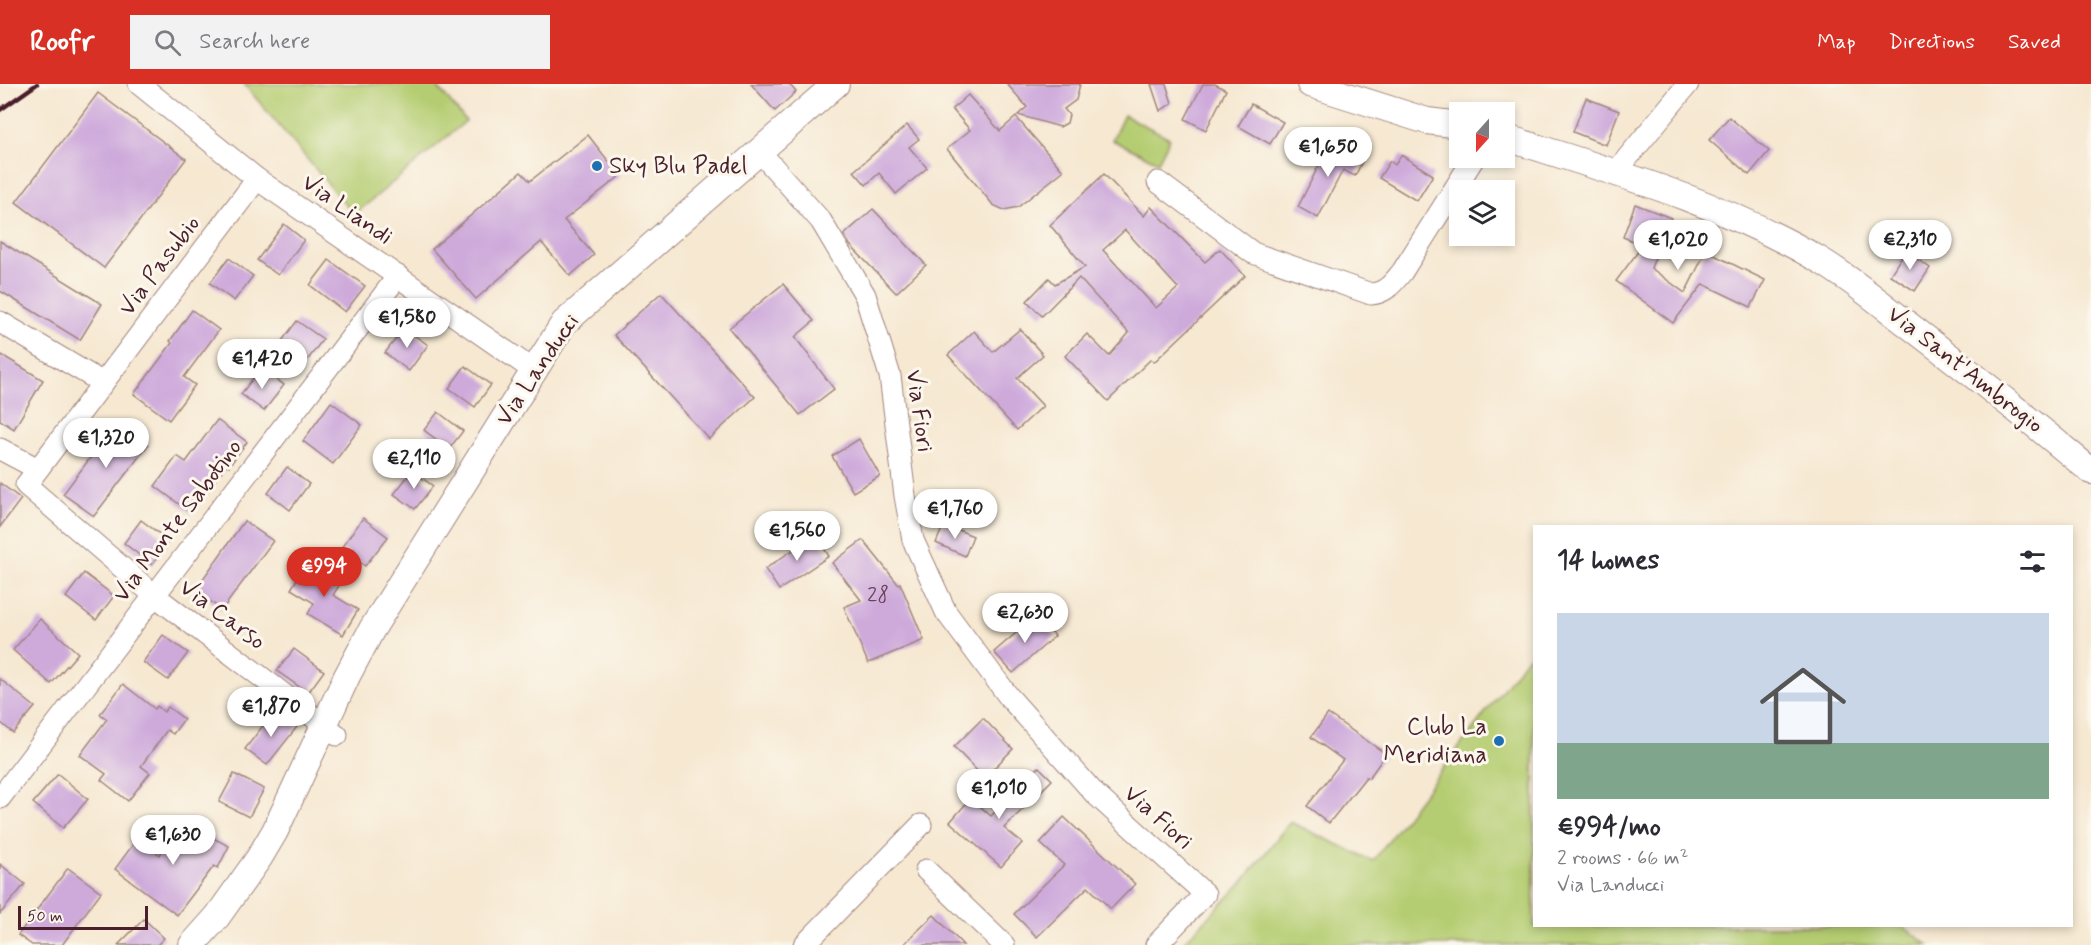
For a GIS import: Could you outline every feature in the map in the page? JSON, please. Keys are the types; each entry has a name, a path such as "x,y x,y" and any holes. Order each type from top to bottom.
{"street":[{"name":"Via Liandi","path":"139,84 258,179 533,370"},
{"name":"Via Landucci","path":"192,945 217,917 259,858 331,730 347,676 372,629 564,323 836,84"},
{"path":"1310,84 1427,121 1449,124"},
{"path":"1615,173 1688,84"},
{"name":"Via Sant'Ambrogio","path":"1515,141 1726,213 1820,260 1995,391 2091,471"},
{"name":"Via Fiori","path":"760,152 821,221 865,295 890,376 905,496 913,540 946,612 1009,697 1095,794 1205,894 1156,945"},
{"path":"1158,182 1253,253 1371,294 1379,293 1389,287 1402,272 1468,168"},
{"name":"Via Pasubio","path":"32,477 258,179"},
{"name":"Via Monte Sabotino","path":"0,798 398,276"},
{"path":"0,322 103,384"},
{"name":"Via Carso","path":"0,449 154,595 331,730"},
{"path":"804,945 921,825"},
{"path":"926,870 1004,945"}],"green space":[{"path":"244,84 435,84 466,121 354,215"},
{"path":"1124,115 1170,138 1158,162 1112,140"},
{"name":"Club La Meridiana","path":"1528,656 1533,660 1533,927 1903,927 1929,945 1181,945 1241,884 1290,822 1373,861"}],"building":[{"path":"751,84 789,84 796,92 775,111"},
{"path":"1007,84 1080,84 1076,100 1064,109 1069,115 1067,123 1060,127 1018,115 1027,107"},
{"path":"1151,84 1166,84 1172,103 1160,111"},
{"path":"1203,84 1215,84 1226,90 1206,130 1185,119"},
{"path":"98,93 186,159 104,268 16,202"},
{"path":"968,95 1000,131 1016,117 1063,171 1018,207 1004,210 993,205 947,149 970,130 952,109"},
{"path":"1586,98 1619,111 1606,145 1573,132"},
{"path":"1251,104 1283,122 1270,144 1238,126"},
{"path":"1729,117 1769,151 1749,175 1709,140"},
{"path":"907,125 919,139 909,147 927,168 896,194 879,173 866,185 854,171"},
{"path":"588,135 620,176 564,220 594,255 570,276 541,242 476,299 432,249 521,172 530,181"},
{"path":"1331,141 1352,152 1350,156 1362,162 1355,176 1343,170 1318,218 1298,207"},
{"path":"1401,155 1433,175 1417,201 1379,178 1390,161 1395,165"},
{"path":"1104,174 1144,216 1151,207 1205,262 1220,249 1245,276 1154,362 1151,359 1108,401 1065,356 1087,334 1109,356 1129,333 1079,278 1042,316 1027,301 1049,278 1055,284 1085,267 1050,225","holes":["1125,230 1178,288 1156,308 1103,250"]},
{"path":"1635,204 1671,218 1651,268 1685,293 1706,251 1765,280 1751,307 1703,284 1673,323 1616,281 1643,245 1623,237"},
{"path":"873,209 926,265 896,293 850,245 844,235"},
{"path":"284,224 304,240 278,275 257,260"},
{"path":"0,241 102,304 80,340 0,291"},
{"path":"1905,251 1930,268 1915,291 1890,275"},
{"path":"229,258 253,276 234,301 210,283"},
{"path":"329,260 365,286 345,312 310,285"},
{"path":"783,284 814,321 795,337 834,389 800,415 729,328"},
{"path":"661,293 755,397 709,439 614,335"},
{"path":"192,310 219,330 184,377 195,385 169,420 134,394 172,343 170,341"},
{"path":"297,321 323,339 304,365 278,346"},
{"path":"404,328 428,345 409,371 385,353"},
{"path":"1020,329 1043,355 1017,378 1043,406 1017,430 948,355 974,331 993,352"},
{"path":"0,354 43,380 14,429 0,420"},
{"path":"465,366 491,385 475,407 449,388"},
{"path":"261,368 284,385 264,411 241,394"},
{"path":"331,402 362,425 333,464 303,441"},
{"path":"438,412 463,431 449,449 424,430"},
{"path":"217,420 247,442 229,466 227,464 191,513 155,486 177,456 186,462"},
{"path":"117,422 148,445 94,516 63,494"},
{"path":"859,439 880,476 853,492 832,456"},
{"path":"287,467 309,484 290,510 268,493"},
{"path":"412,471 433,486 415,509 394,494"},
{"path":"0,483 21,499 0,527"},
{"path":"363,518 388,537 365,566 341,548"},
{"path":"141,520 169,541 152,565 124,543"},
{"path":"244,521 273,541 222,610 195,590"},
{"path":"944,524 973,536 965,556 936,543"},
{"path":"815,535 829,556 779,590 765,569"},
{"path":"863,540 898,584 900,583 924,640 868,663 844,607 861,600 832,563"},
{"path":"308,561 342,581 333,595 358,610 343,635 308,614 314,603 291,589"},
{"path":"84,573 114,596 96,620 66,597"},
{"path":"1037,615 1055,636 1013,673 994,652"},
{"path":"40,619 78,653 51,684 13,650"},
{"path":"163,635 188,653 168,680 143,662"},
{"path":"294,649 324,671 308,693 277,671"},
{"path":"0,679 35,707 13,733 0,722"},
{"path":"123,684 155,709 157,706 164,712 168,707 184,719 173,734 167,730 141,766 150,773 128,801 101,780 106,774 80,755 107,719 100,714"},
{"path":"275,710 297,727 267,765 245,749"},
{"path":"1328,714 1386,754 1369,778 1366,777 1329,823 1307,806 1343,760 1311,737"},
{"path":"983,718 1013,749 984,778 954,747"},
{"path":"1039,767 1052,780 1004,828 1022,843 1001,867 950,822 971,798 991,816"},
{"path":"58,774 88,799 63,828 33,803"},
{"path":"234,774 264,789 249,817 219,802"},
{"path":"1064,817 1135,884 1111,909 1088,887 1037,937 1014,914 1064,865 1040,843"},
{"path":"177,820 229,846 218,868 214,866 177,915 115,869 137,839 160,855"},
{"path":"0,864 25,884 0,914"},
{"path":"68,868 101,892 62,945 32,945 18,935"},
{"path":"934,915 963,945 903,945"},
{"path":"144,919 164,938 157,945 118,945"}],"railway":[{"path":"0,110 37,84"}],"place":[{"name":"Sky Blu Padel","path":"597,166"},
{"name":"Club La Meridiana","path":"1499,741"}]}
